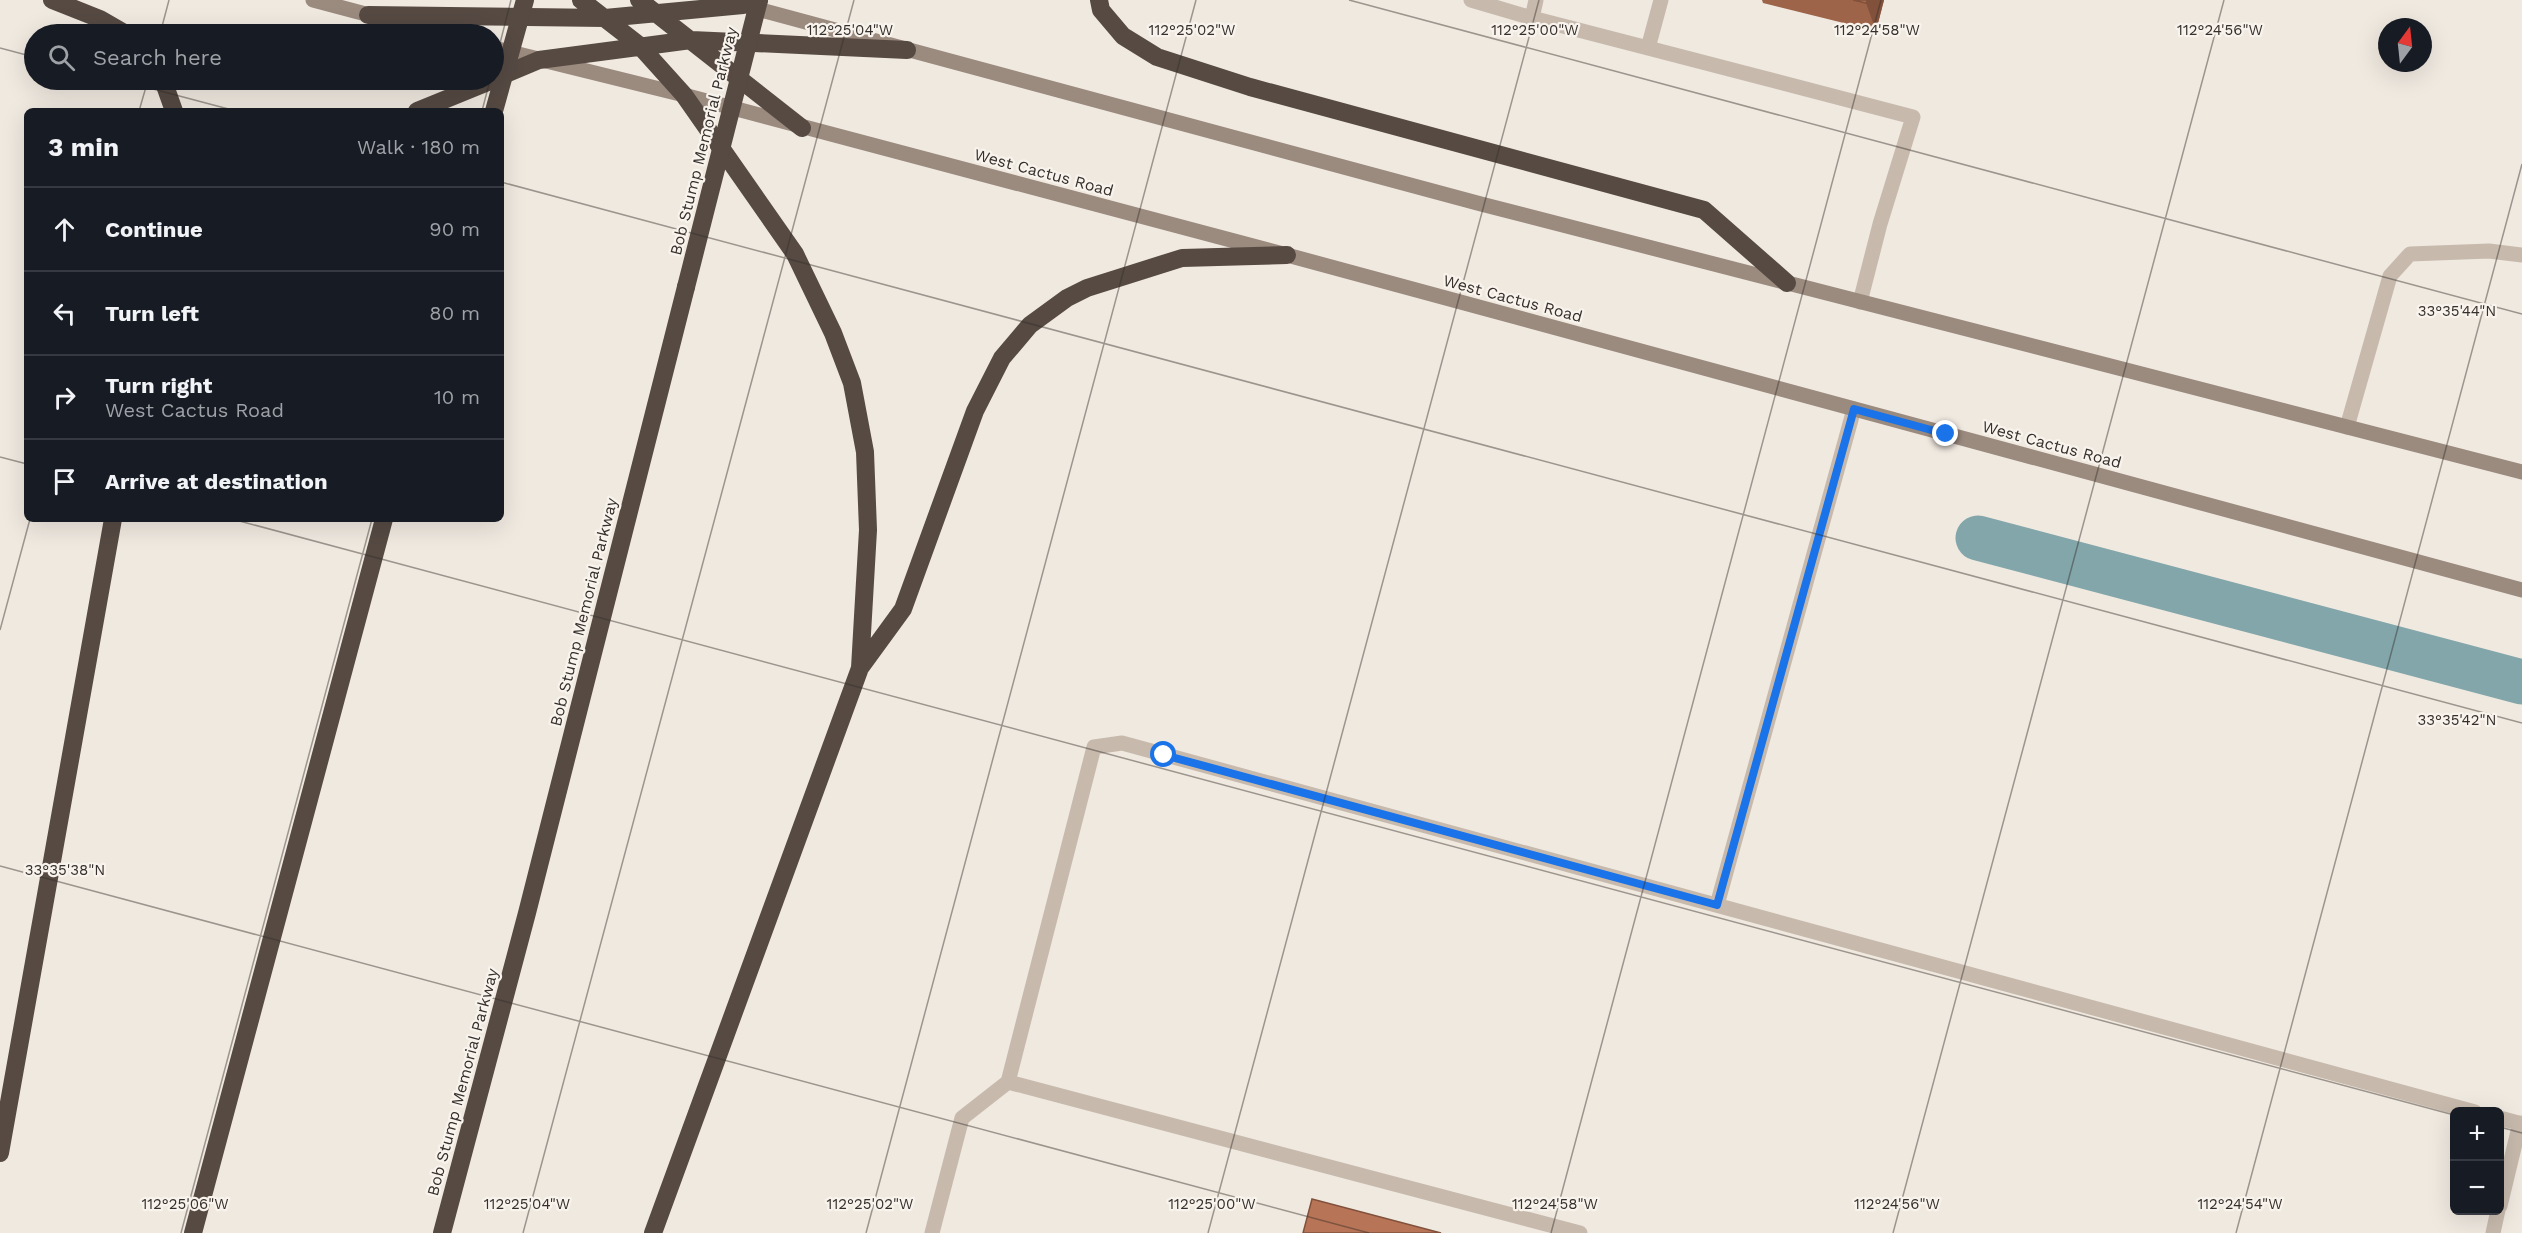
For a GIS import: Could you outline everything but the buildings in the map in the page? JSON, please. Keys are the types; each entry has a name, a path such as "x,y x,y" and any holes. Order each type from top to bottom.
{"highway":[{"path":"52,0 109,24"},
{"path":"504,75 525,0"},
{"path":"581,0 639,45 684,95 795,254 833,333 852,384 865,452 868,530 860,668"},
{"path":"639,0 802,128"},
{"path":"1099,0 1101,10 1123,36 1157,57 1250,87 1704,210 1787,283"},
{"path":"368,15 605,18 747,1"},
{"name":"Bob Stump Memorial Parkway","path":"441,1233 527,913 686,287 747,1"},
{"path":"504,74 539,60 639,45 691,40 907,51"},
{"path":"167,90 173,108"},
{"path":"424,108 467,90"},
{"path":"495,108 500,90"},
{"path":"653,1233 860,668 903,609 975,411 1002,358 1030,325 1067,298 1087,288 1182,258 1287,255"},
{"path":"0,1153 111,522"},
{"path":"193,1233 383,522"}],"main road":[{"path":"313,0 403,24"},
{"path":"747,1 907,51 1481,204 2522,472"},
{"name":"West Cactus Road","path":"504,51 684,95 1287,255 2522,590"}],"lane":[{"path":"1471,0 1913,117 1880,224 1860,302"},
{"path":"1532,18 1536,0"},
{"path":"1648,48 1661,0"},
{"path":"2347,427 2390,276 2410,254 2489,250 2522,255"},
{"path":"1717,905 1854,409"},
{"path":"932,1233 962,1118 1008,1082 1094,747 1122,743 2457,1107"},
{"path":"1008,1082 1580,1233"},
{"path":"2504,1119 2521,1124 2504,1187"},
{"path":"2493,1233 2497,1215"}],"waterway":[{"path":"1978,538 2522,682"}],"route":[{"path":"1164,755 1717,905 1854,409 1946,434"}]}
